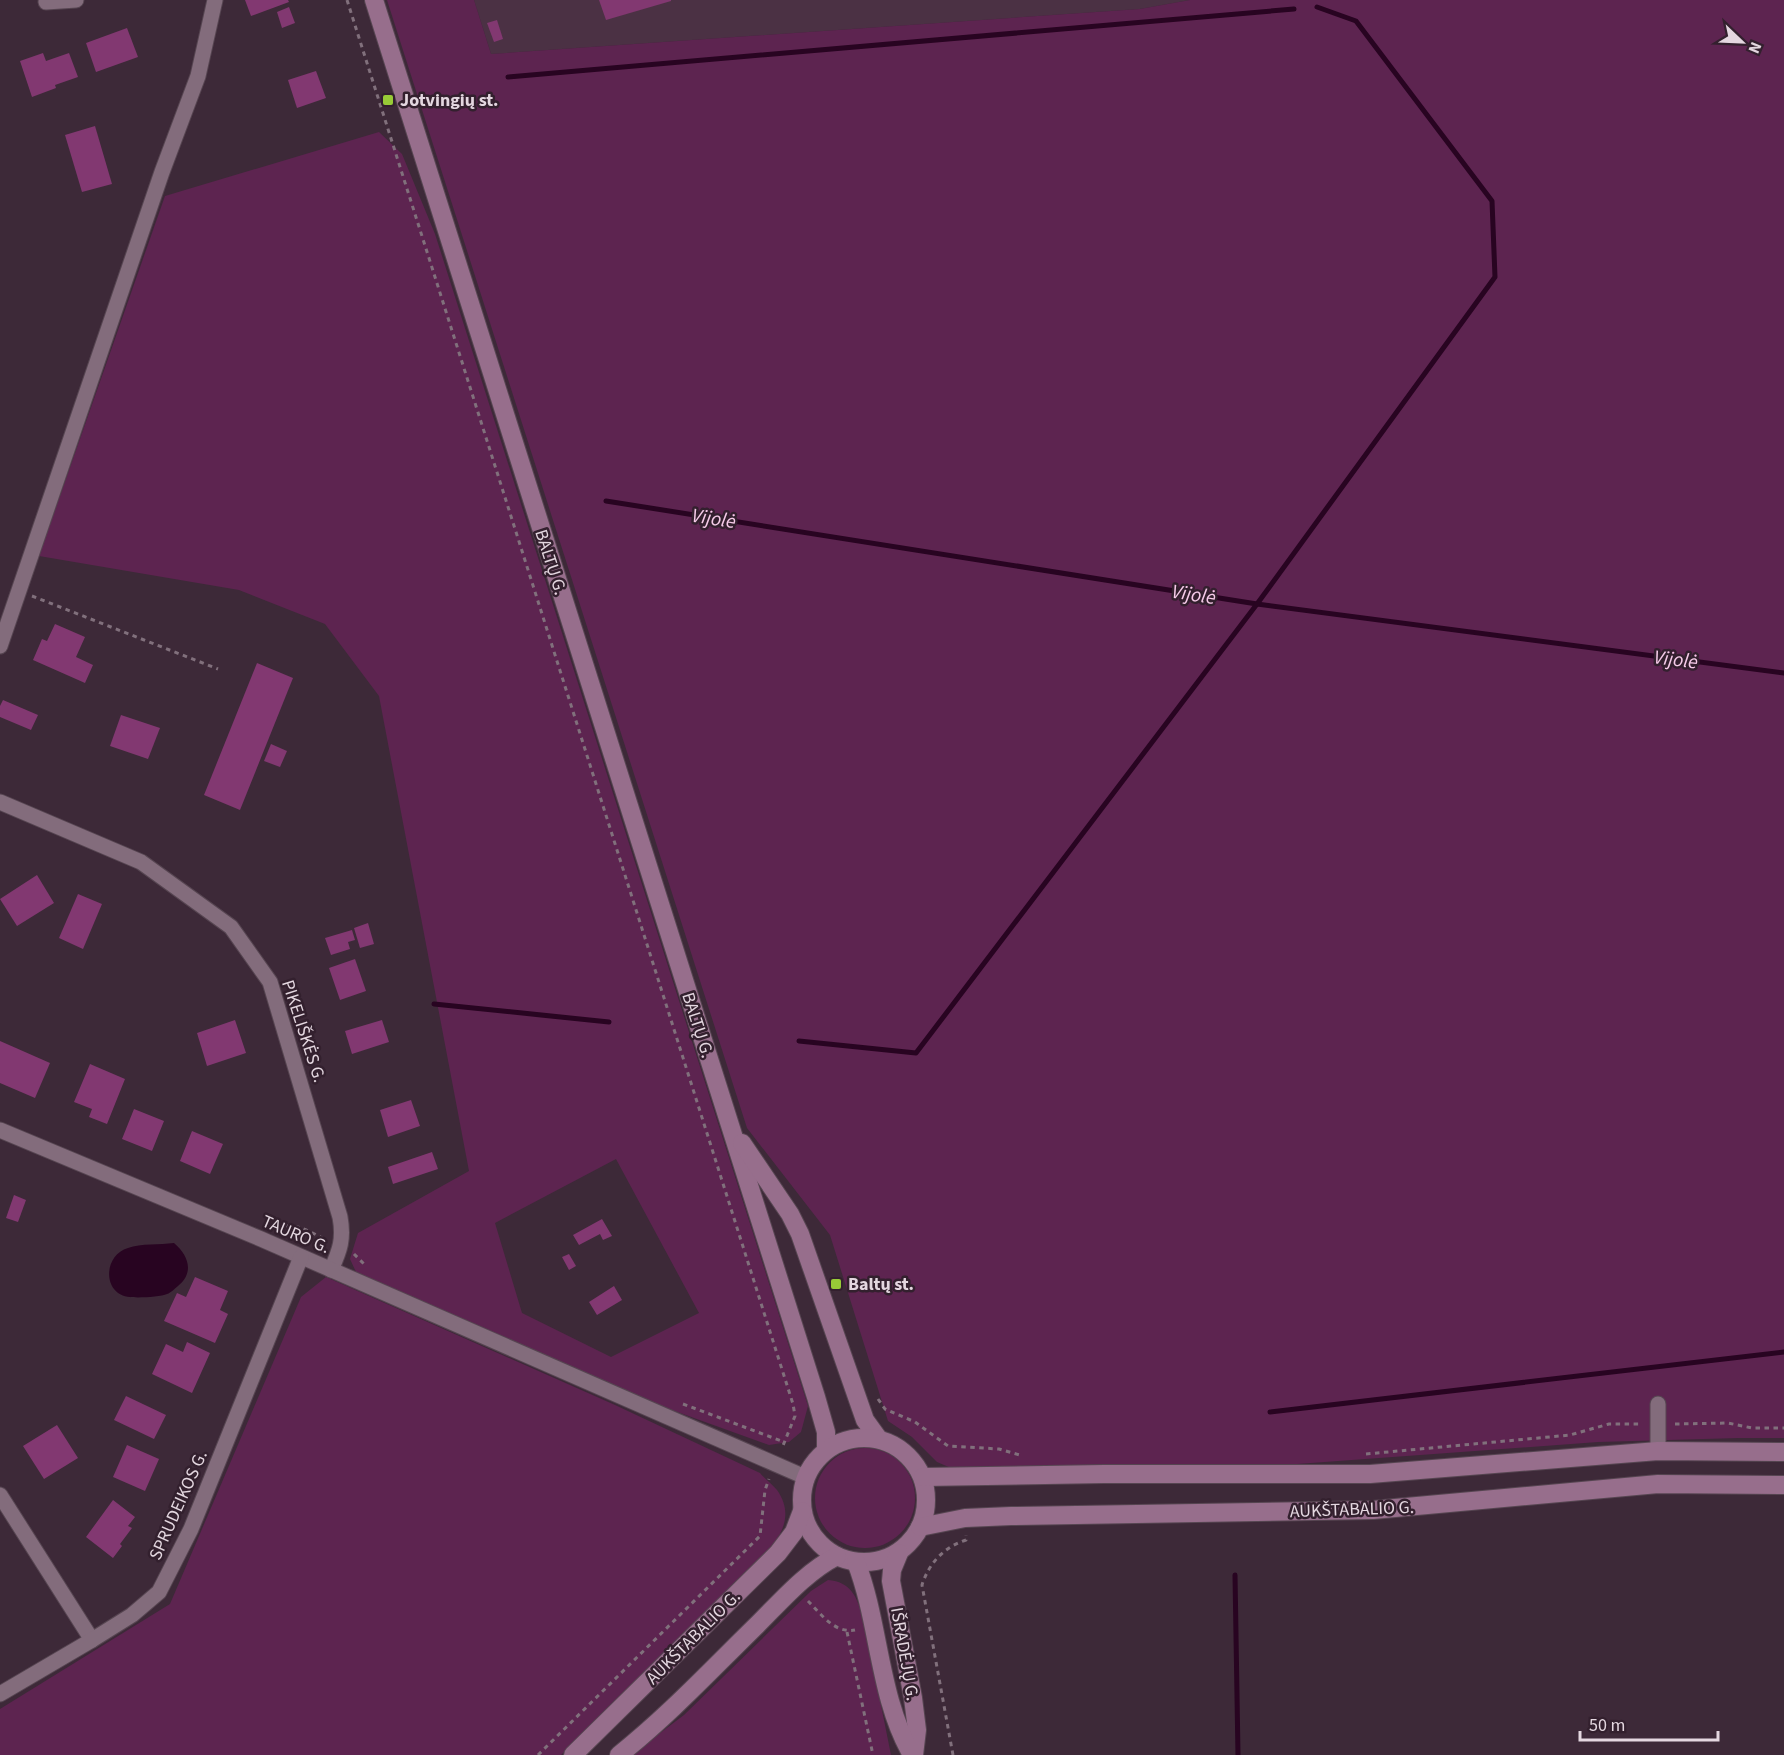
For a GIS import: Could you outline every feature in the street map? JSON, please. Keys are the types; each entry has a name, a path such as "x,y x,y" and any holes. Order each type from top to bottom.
{"main road":[{"name":"BALTŲ G.","path":"374,0 816,1397 826,1432 826,1450"},
{"name":"BALTŲ G.","path":"730,1124 790,1214 800,1234 865,1420 878,1438"},
{"path":"860,1437 878,1438 897,1446 912,1460 923,1478 927,1494 926,1511 920,1527 909,1543 898,1553 885,1560 856,1562 837,1556 821,1545 809,1529 802,1511 802,1494 811,1467 826,1450 842,1441 860,1437"},
{"name":"AUKŠTABALIO G.","path":"923,1478 1104,1474 1370,1474 1658,1451 1784,1452"},
{"name":"AUKŠTABALIO G.","path":"920,1527 965,1518 1011,1516 1373,1510 1658,1484 1784,1485"},
{"name":"AUKŠTABALIO G.","path":"573,1755 778,1553 794,1532 802,1511"},
{"name":"IŠRADĖJŲ G.","path":"898,1553 891,1581 918,1730 913,1755"},
{"name":"AUKŠTABALIO G.","path":"619,1755 650,1730 794,1588 821,1564 837,1556"},
{"name":"IŠRADĖJŲ G.","path":"856,1562 868,1599 872,1627 893,1713 901,1737 913,1755"}],"street":[{"path":"46,2 76,0"},
{"path":"0,646 155,193 198,76 215,0"},
{"name":"PIKELIŠKĖS G.","path":"0,802 141,862 231,927 270,982 340,1217 343,1234 331,1270"},
{"name":"TAURO G.","path":"0,1130 301,1257 806,1477"},
{"name":"SPRUDEIKOS G.","path":"0,1694 132,1615 159,1592 191,1529 301,1257"},
{"path":"1658,1404 1658,1451"},
{"path":"0,1495 92,1640"}],"path":[{"path":"347,0 795,1416"},
{"path":"20,591 218,669"},
{"path":"872,1390 885,1409 915,1422 948,1446 999,1449 1027,1457"},
{"path":"1362,1455 1570,1435 1609,1424 1728,1423 1752,1428 1784,1428"},
{"path":"538,1755 760,1536"},
{"path":"953,1755 922,1585 927,1569 954,1544 966,1540"},
{"path":"835,1627 847,1632 873,1755"}],"shaded area":[{"path":"387,0 474,0 491,54 1140,9 1190,0 1784,0 1784,1438 1598,1442 1257,1467 951,1468 937,1462 912,1437 888,1421 830,1235 747,1128"},
{"path":"474,0 1190,0 1140,9 491,54"},
{"path":"379,132 402,154 435,234 808,1406 801,1432 789,1442 769,1445 658,1405 356,1272 350,1259 358,1233 469,1171 379,696 325,624 239,590 39,556 165,196","holes":["616,1159 699,1313 611,1357 522,1313 495,1223"]},
{"path":"174,1243 186,1258 188,1269 183,1281 171,1292 160,1296 133,1297 121,1295 114,1289 110,1282 110,1266 120,1252 139,1245"},
{"path":"326,1277 615,1405 760,1473 777,1490 783,1500 785,1520 778,1538 759,1562 561,1755 0,1755 0,1709 170,1604 301,1297"},
{"path":"865,1448 884,1451 901,1462 912,1479 915,1498 912,1517 901,1534 884,1545 865,1548 846,1545 829,1534 818,1517 815,1498 818,1479 829,1462 846,1451"},
{"path":"828,1580 836,1581 852,1591 863,1616 891,1755 631,1755 684,1715 811,1591"}],"building":[{"path":"245,0 288,0 289,2 251,16"},
{"path":"599,0 671,0 671,1 606,20"},
{"path":"289,7 295,23 282,28 277,12"},
{"path":"497,20 503,39 494,42 487,23"},
{"path":"127,28 138,57 96,72 86,43"},
{"path":"43,53 46,61 69,53 78,77 55,85 56,88 32,97 20,61"},
{"path":"316,71 326,98 297,108 288,80"},
{"path":"95,126 112,184 82,192 65,135"},
{"path":"55,624 85,637 76,657 93,665 85,683 33,660 42,639 47,641"},
{"path":"257,663 293,678 240,810 204,795"},
{"path":"3,700 38,715 31,730 0,717 0,706"},
{"path":"121,715 160,728 148,759 110,746"},
{"path":"271,744 287,751 280,767 264,761"},
{"path":"37,875 54,903 17,926 0,899"},
{"path":"78,894 102,904 83,949 59,938"},
{"path":"368,923 374,944 360,948 354,928"},
{"path":"352,930 355,940 348,942 350,949 331,955 325,938"},
{"path":"355,959 366,991 340,1000 329,968"},
{"path":"235,1020 246,1053 207,1066 197,1033"},
{"path":"382,1020 389,1042 352,1054 345,1031"},
{"path":"0,1041 50,1063 35,1098 0,1083"},
{"path":"90,1064 125,1079 107,1124 89,1117 92,1109 74,1102"},
{"path":"411,1100 420,1126 388,1137 380,1110"},
{"path":"134,1109 164,1121 152,1151 122,1139"},
{"path":"192,1131 223,1144 210,1174 180,1161"},
{"path":"432,1152 438,1169 393,1184 388,1167"},
{"path":"14,1195 26,1200 18,1222 6,1218"},
{"path":"602,1219 612,1236 603,1240 600,1234 579,1245 573,1235"},
{"path":"569,1254 576,1266 569,1270 562,1257"},
{"path":"195,1277 228,1291 220,1310 228,1314 215,1343 164,1321 177,1293 186,1297"},
{"path":"614,1286 622,1300 597,1315 589,1302"},
{"path":"187,1342 210,1353 192,1393 152,1374 166,1344 183,1352"},
{"path":"126,1396 166,1415 154,1439 114,1420"},
{"path":"57,1425 78,1458 44,1479 23,1446"},
{"path":"127,1445 159,1459 145,1491 113,1477"},
{"path":"113,1500 135,1517 128,1526 132,1528 113,1558 86,1537"}],"waterway":[{"path":"799,1041 916,1053 1257,604 1495,277 1492,201 1356,21 1317,7"},
{"path":"508,77 1294,9"},
{"name":"Vijolė","path":"606,501 1257,604 1784,673"},
{"path":"434,1004 609,1022"},
{"path":"1270,1412 1784,1352"},
{"path":"1235,1575 1238,1755"}],"place":[{"name":"Jotvingių st.","path":"388,100"},
{"name":"Baltų st.","path":"836,1284"}]}
